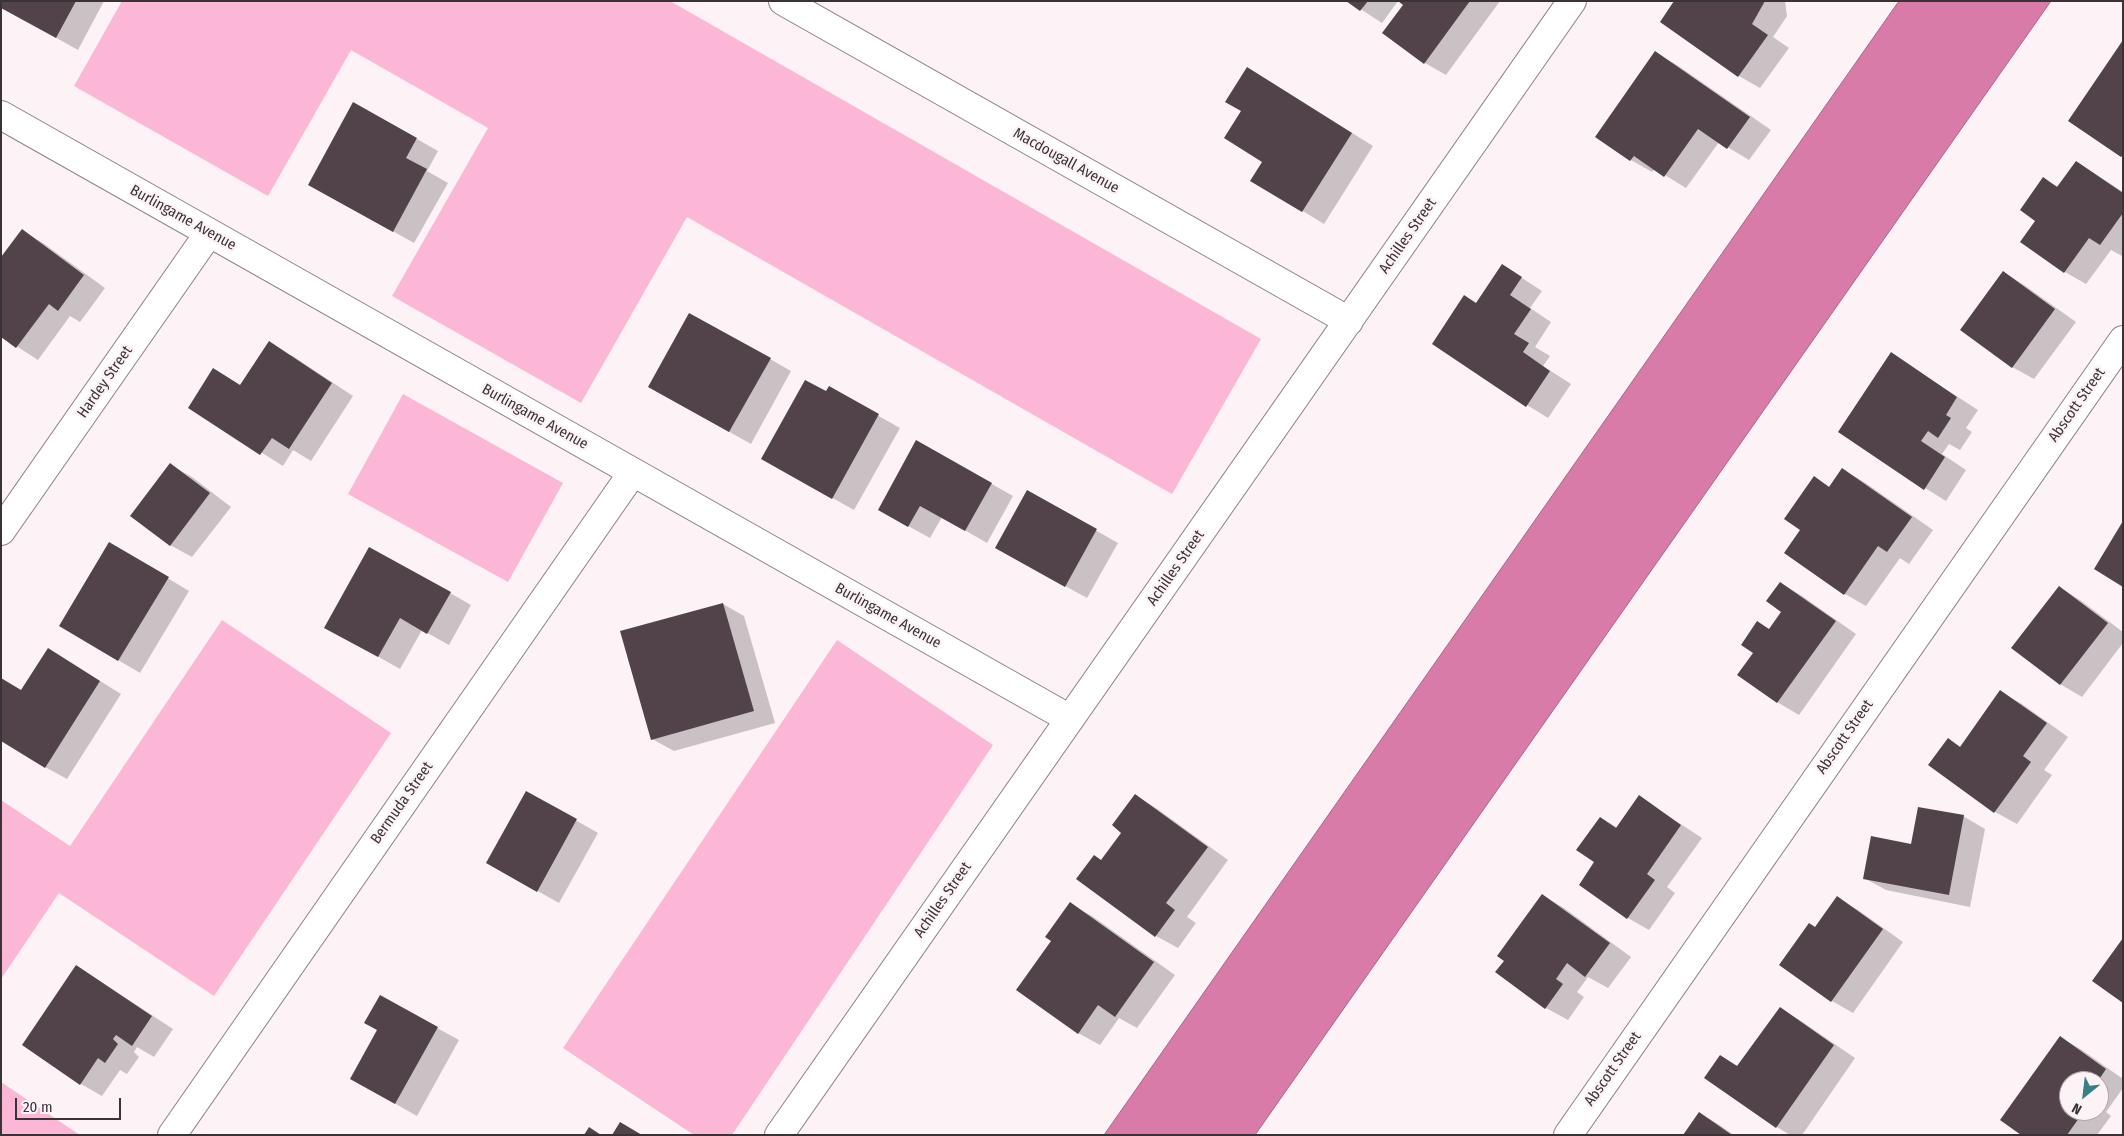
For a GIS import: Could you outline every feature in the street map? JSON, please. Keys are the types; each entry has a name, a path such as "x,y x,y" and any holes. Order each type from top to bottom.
{"street":[{"name":"Macdougall Avenue","path":"783,1 1349,321"},
{"name":"Achilles Street","path":"779,1135 1572,1"},
{"name":"Burlingame Avenue","path":"1,115 1070,719"},
{"name":"Hardey Street","path":"1,531 210,233"},
{"name":"Abscott Street","path":"1568,1135 2123,340"},
{"name":"Bermuda Street","path":"172,1135 633,472"}],"shaded area":[{"path":"122,1 670,1 1261,339 1172,494 687,217 581,403 392,296 488,128 351,50 268,196 74,86"},
{"path":"1899,1 2051,1 1255,1135 1104,1135"},
{"path":"403,394 563,483 508,582 348,494"},
{"path":"222,620 391,733 214,996 59,893 1,979 1,800 70,846"},
{"path":"837,640 993,745 732,1135 694,1135 563,1048"},
{"path":"1,1082 80,1135 1,1135"}],"building":[{"path":"1,1 76,1 56,38 1,8"},
{"path":"1346,1 1368,1 1360,11"},
{"path":"1398,1 1470,1 1424,64 1382,33 1403,5"},
{"path":"1674,1 1765,1 1752,24 1768,35 1738,77 1660,22"},
{"path":"2123,40 2123,155 2121,157 2068,121"},
{"path":"1655,51 1750,117 1727,149 1698,129 1664,177 1634,156 1630,161 1595,137"},
{"path":"1247,67 1352,133 1302,212 1250,181 1262,162 1224,138 1241,111 1225,102"},
{"path":"353,102 417,138 406,158 427,169 393,232 308,185"},
{"path":"2076,161 2123,193 2123,213 2100,245 2089,238 2064,273 2020,242 2035,221 2020,210 2043,177 2057,187"},
{"path":"22,229 84,275 58,311 49,304 16,348 1,337 1,257"},
{"path":"1502,264 1522,277 1510,295 1531,309 1514,334 1529,343 1523,352 1550,371 1526,407 1432,344 1464,295 1476,303"},
{"path":"2003,271 2055,309 2012,368 1960,330"},
{"path":"689,313 771,358 729,432 648,387"},
{"path":"269,341 332,383 289,449 272,438 260,455 188,408 213,368 240,385"},
{"path":"1891,352 1957,397 1946,415 1951,418 1938,438 1928,431 1921,441 1945,457 1924,490 1838,432"},
{"path":"805,380 826,391 829,386 879,414 832,499 761,459"},
{"path":"916,440 992,483 965,531 920,506 908,527 878,510"},
{"path":"170,463 210,493 170,546 130,516"},
{"path":"1842,468 1912,517 1887,552 1878,546 1844,595 1784,553 1800,530 1784,519 1814,476 1829,487"},
{"path":"1027,490 1097,529 1065,587 995,548"},
{"path":"2123,521 2123,587 2094,569"},
{"path":"109,542 169,577 118,661 59,626"},
{"path":"369,547 451,592 427,634 400,618 378,657 324,628"},
{"path":"1780,582 1836,621 1777,703 1737,675 1753,653 1741,645 1757,621 1769,629 1781,612 1766,601"},
{"path":"2059,586 2108,623 2060,685 2011,648"},
{"path":"723,603 754,711 651,740 620,631"},
{"path":"48,648 100,681 45,768 1,741 1,678 21,690"},
{"path":"2000,690 2047,723 2023,756 2031,762 1994,813 1928,765 1948,738 1960,747"},
{"path":"526,791 577,819 537,892 486,863"},
{"path":"1135,794 1208,847 1166,903 1175,910 1155,937 1076,879 1094,855 1101,860 1121,833 1112,825"},
{"path":"1639,795 1681,825 1647,874 1655,880 1627,919 1579,885 1594,862 1576,850 1600,817 1616,828"},
{"path":"1918,807 1964,815 1949,895 1863,879 1871,836 1911,844"},
{"path":"1542,894 1610,943 1585,977 1567,963 1556,979 1563,984 1545,1009 1495,972 1504,961 1497,956"},
{"path":"1837,896 1883,929 1831,1002 1779,965 1809,923 1815,927"},
{"path":"1070,902 1154,962 1115,1017 1098,1005 1078,1034 1016,990 1051,941 1045,937"},
{"path":"2123,938 2123,1003 2092,981"},
{"path":"76,965 152,1016 132,1046 116,1035 113,1039 118,1044 105,1063 98,1058 80,1085 22,1045"},
{"path":"380,995 438,1027 395,1104 350,1079 377,1030 364,1023"},
{"path":"1780,1007 1834,1045 1776,1128 1704,1078 1720,1055 1737,1066"},
{"path":"2060,1036 2106,1069 2105,1071 2059,1071 2059,1121 2077,1121 2067,1135 2021,1135 2000,1120"},
{"path":"1699,1112 1732,1135 1683,1135"},
{"path":"620,1122 642,1135 612,1135"},
{"path":"589,1127 601,1135 584,1135"}]}
